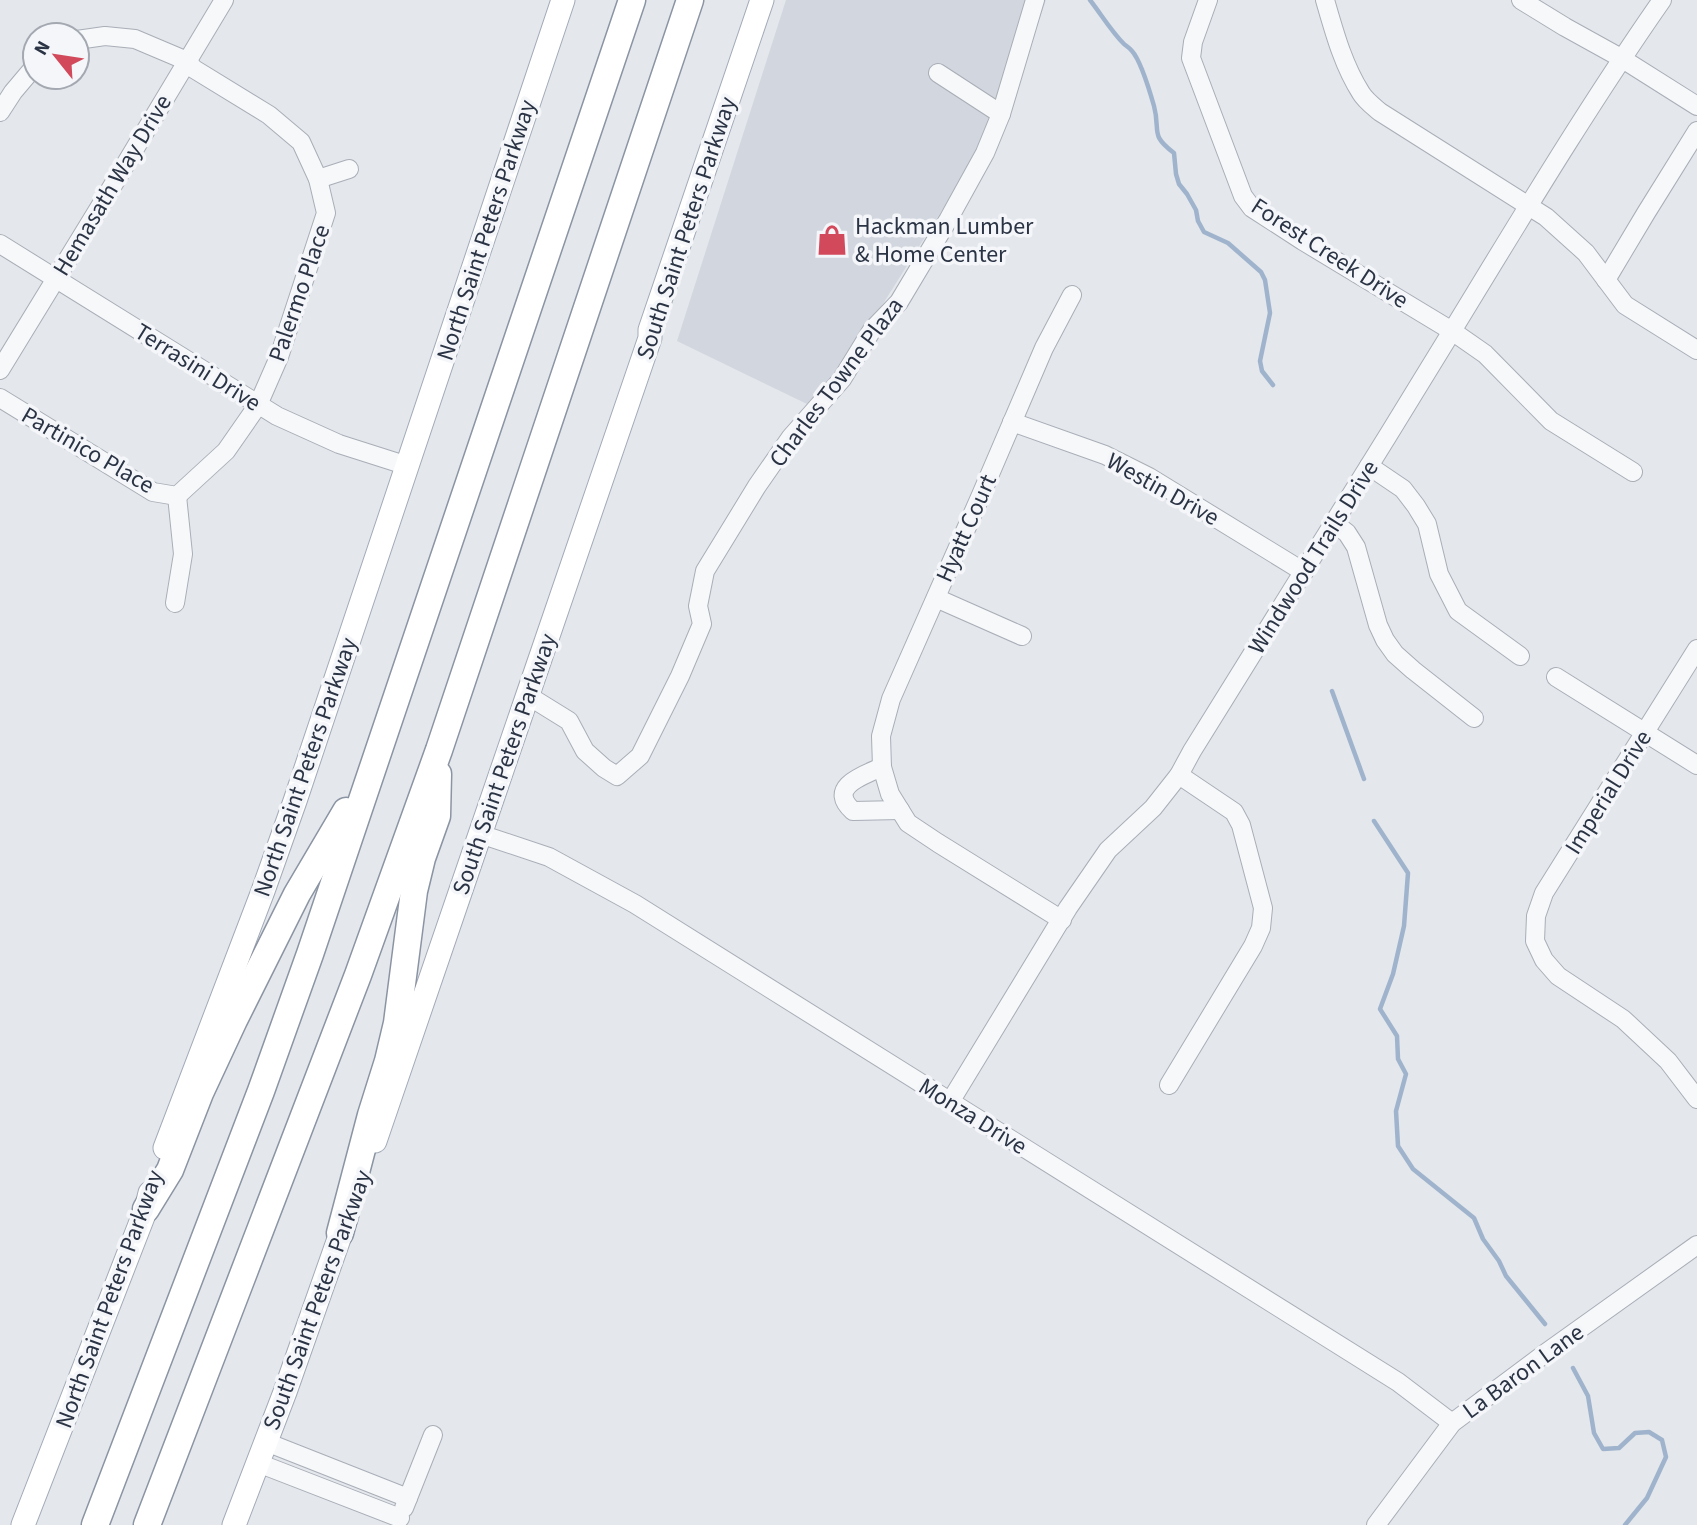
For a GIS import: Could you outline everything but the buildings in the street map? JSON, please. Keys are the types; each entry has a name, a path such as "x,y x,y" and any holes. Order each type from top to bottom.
{"highway":[{"path":"95,1525 261,1091 632,0"},
{"path":"147,1525 358,975 439,750 690,0"},
{"path":"341,1233 397,1023 414,891 437,816 439,750"},
{"path":"146,1209 170,1170 216,1054 286,917 374,764"}],"main road":[{"name":"North Saint Peters Parkway","path":"23,1525 146,1209 158,1166 295,801 563,0"},
{"name":"South Saint Peters Parkway","path":"234,1525 384,1117 650,338 650,330 761,0"}],"street":[{"name":"Hemasath Way Drive","path":"0,370 223,0"},
{"name":"Charles Towne Plaza","path":"527,695 569,721 585,751 617,776 640,756 680,676 702,624 698,606 705,571 791,436 842,379 872,330 899,302 954,209 985,153 1001,114 1035,0"},
{"name":"Forest Creek Drive","path":"1208,0 1193,41 1191,58 1242,196 1252,208 1452,331 1485,354 1551,421 1633,472"},
{"path":"1325,0 1347,64 1362,95 1380,113 1546,217 1586,253 1625,305 1697,350"},
{"path":"1521,0 1697,106"},
{"name":"Windwood Trails Drive","path":"950,1102 1108,850 1153,808 1179,775 1528,206 1621,58 1662,0"},
{"name":"Palermo Place","path":"91,38 104,36 135,39 187,61 194,69 269,116 301,142 318,179 326,214 279,357 258,405"},
{"path":"938,73 1001,114"},
{"path":"0,113 21,82"},
{"path":"1606,280 1697,131"},
{"path":"318,179 349,169"},
{"name":"Terrasini Drive","path":"0,244 277,416 339,444 408,466"},
{"name":"Hyatt Court","path":"1062,920 908,822 890,794 882,766 881,736 891,699 1044,348 1072,295"},
{"name":"Partinico Place","path":"0,398 153,492 177,496"},
{"name":"Partinico Place","path":"177,496 226,451 258,405"},
{"name":"Westin Drive","path":"1012,422 1105,455 1149,477 1304,572"},
{"path":"1369,466 1403,489 1416,506 1427,524 1439,574 1458,611 1520,656"},
{"name":"Partinico Place","path":"175,603 183,554 177,496"},
{"path":"1335,523 1347,533 1356,547 1378,625 1385,640 1395,654 1413,670 1474,718"},
{"path":"936,598 1021,636"},
{"name":"Imperial Drive","path":"1697,649 1545,893 1536,916 1535,941 1544,960 1558,976 1623,1019 1668,1061 1697,1099"},
{"path":"1556,677 1697,765"},
{"path":"882,766 848,783 844,793 845,802 853,811 900,810"},
{"path":"1169,1085 1253,946 1261,928 1263,908 1241,825 1234,812 1179,775"},
{"name":"Monza Drive","path":"480,834 549,857 635,904 1398,1382 1452,1423"},
{"name":"La Baron Lane","path":"1376,1525 1452,1423 1697,1245"},
{"path":"262,1452 399,1522 433,1435"},
{"path":"262,1452 408,1498"}],"shaded area":[{"path":"786,0 1046,0 1012,99 840,372 807,404 677,341"}],"waterway":[{"path":"1090,0 1139,62 1154,106 1157,132 1161,141 1174,153 1179,184 1196,210 1204,232 1228,243 1261,272 1265,280 1270,313 1260,361 1262,371 1273,385"},
{"path":"1332,691 1364,779"},
{"path":"1374,821 1408,873 1404,926 1393,974 1380,1009 1397,1036 1398,1059 1406,1074 1396,1111 1398,1146 1413,1169 1474,1218 1483,1239 1506,1276 1545,1324"},
{"path":"1573,1368 1588,1396 1594,1433 1603,1449 1619,1448 1635,1433 1649,1432 1662,1440 1666,1457 1647,1498 1625,1525"}],"place":[{"name":"Hackman Lumber & Home Center","path":"832,240"}]}
